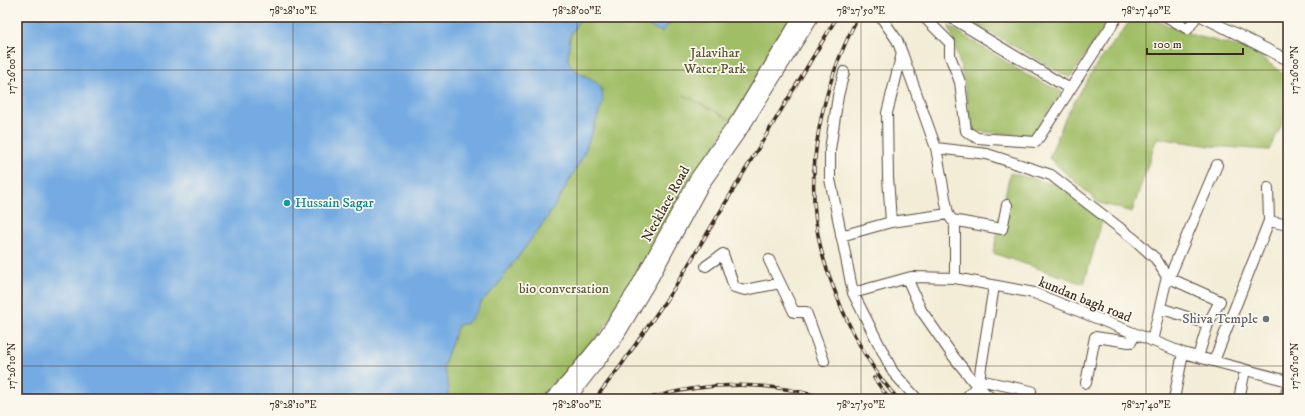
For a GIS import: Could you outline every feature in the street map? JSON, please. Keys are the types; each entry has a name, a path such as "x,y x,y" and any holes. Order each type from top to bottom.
{"main road":[{"name":"Necklace Road","path":"551,399 602,340 636,288 697,177 738,119 801,23 812,17"},
{"name":"Necklace Road","path":"566,399 574,392 615,340 652,278 703,184 745,124 801,23"}],"street":[{"path":"881,17 897,40 936,148 952,218 955,278"},
{"path":"924,17 950,43 950,56 960,82 966,131 977,138 1036,142 1117,17"},
{"path":"950,17 1070,89"},
{"path":"1167,17 1188,30 1196,17"},
{"path":"1203,17 1288,60"},
{"path":"891,222 888,177 887,113 902,54"},
{"path":"844,72 838,96 830,150 830,179 853,293 893,372 917,399"},
{"path":"936,148 987,154 1051,174 1151,254 1168,278 1220,301 1208,324 1198,357"},
{"path":"1152,341 1168,278 1217,165"},
{"path":"1214,361 1269,221 1268,188"},
{"path":"841,236 891,222 952,218 1002,229 1007,205"},
{"path":"1269,221 1288,225"},
{"path":"706,266 723,254 734,287 745,290 780,283"},
{"path":"769,260 794,312 806,312 824,360"},
{"path":"907,278 921,310 953,356 992,399"},
{"name":"kundan bagh road","path":"853,293 907,278 955,278 1034,293 1183,353 1288,381"},
{"path":"965,399 978,383 994,286"},
{"path":"1160,308 1208,324"},
{"path":"1086,383 1095,336 1131,342 1135,334"},
{"path":"1174,399 1183,353"},
{"path":"1239,399 1245,370"},
{"path":"978,383 1031,392"},
{"path":"1285,399 1288,386"}],"green space":[{"name":"bio conversation","path":"581,17 793,17 732,120 684,95 731,120 610,320 577,362 544,399 447,399 448,394 443,367 458,325 467,323 474,315 482,301 495,288 547,218 583,156 595,126 592,79 575,70 570,65 567,54 570,40"},
{"path":"966,17 1111,17 1070,78 968,20"},
{"path":"1133,17 1147,17 1193,35 1254,51 1288,78 1288,112 1269,150 1210,146 1157,138 1132,212 1099,203 1049,158 1066,116 1095,67"},
{"path":"949,26 1027,75 1062,92 1032,136 973,131 962,72"},
{"path":"1010,173 1061,186 1102,221 1084,284 993,253"}],"water":[{"name":"Hussain Sagar","path":"17,17 581,17 570,35 568,59 570,65 577,72 597,83 602,90 603,102 583,156 547,218 495,288 482,301 474,315 467,323 458,325 443,367 448,383 447,399 17,399"},
{"path":"626,17 674,17 674,18 662,32"}],"railway":[{"path":"595,399 622,364 675,287 837,17"},
{"path":"858,17 834,71 825,100 815,160 814,190 816,219 825,264 847,321 873,368 898,399"},
{"path":"874,378 889,399"},
{"path":"646,399 692,389 737,385 782,388 828,399"}],"place":[{"name":"Hussain Sagar","path":"287,203"},
{"name":"Shiva Temple","path":"1266,319"}],"park label":[{"name":"Jalavihar Water Park","path":"715,62"}]}
